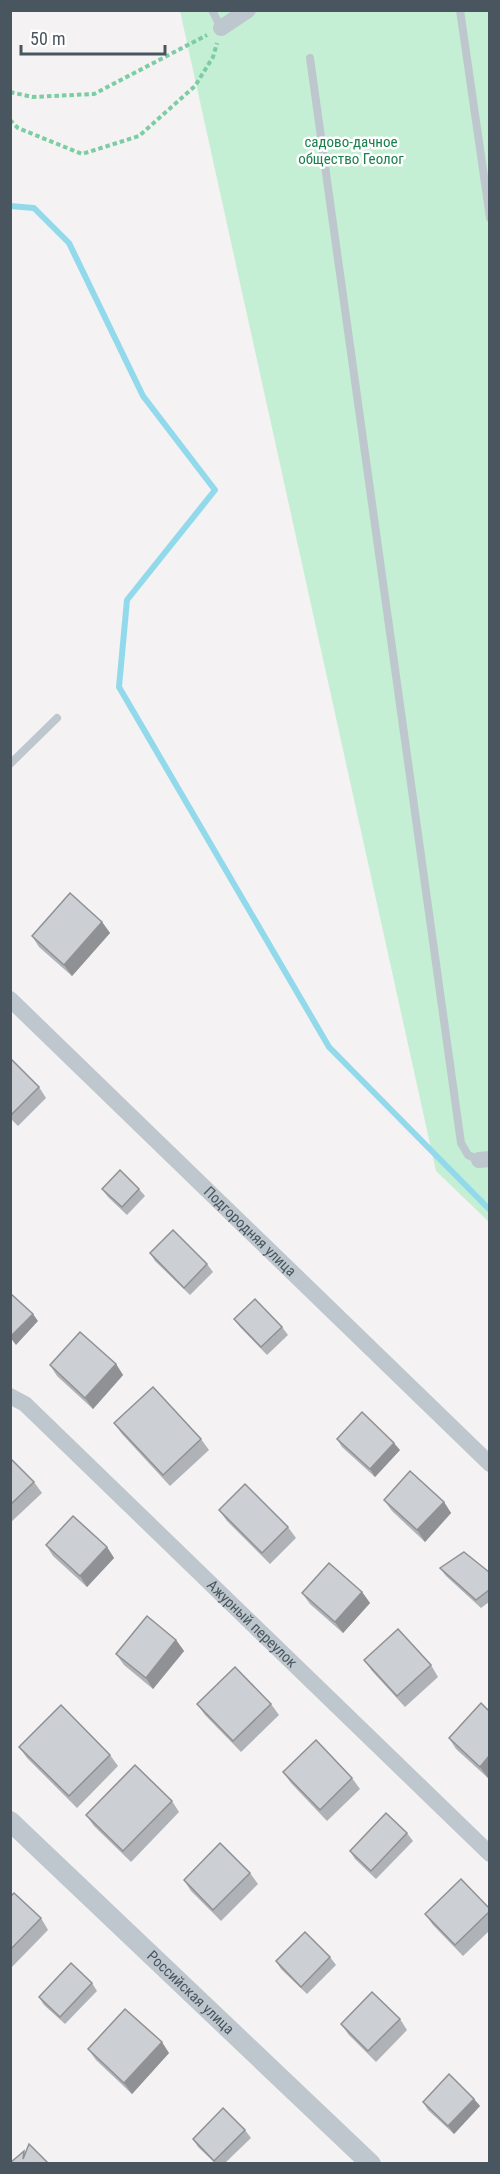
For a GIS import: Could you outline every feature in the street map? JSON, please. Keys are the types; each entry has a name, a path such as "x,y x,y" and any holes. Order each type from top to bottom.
{"street":[{"path":"221,28 248,10"},
{"name":"Подгородняя улица","path":"10,999 489,1464"},
{"name":"Ажурный переулок","path":"10,1396 25,1404 489,1854"},
{"name":"Российская улица","path":"10,1821 371,2163"}],"lane":[{"path":"212,10 221,28"},
{"path":"460,10 489,218"},
{"path":"310,58 461,1143 468,1155 484,1159"},
{"path":"10,764 57,718"}],"path":[{"path":"10,92 32,98 94,94 221,28"},
{"path":"10,120 18,128 82,154 139,136 195,86 213,57 221,28"}],"green space":[{"name":"садово-дачное общество Геолог","path":"180,11 489,11 489,1222 436,1171"}],"building":[{"path":"70,893 102,922 64,965 32,936"},
{"path":"10,1058 39,1087 11,1115 10,1115"},
{"path":"120,1170 139,1189 122,1207 102,1189"},
{"path":"173,1230 207,1264 184,1288 150,1253"},
{"path":"10,1293 33,1314 10,1337"},
{"path":"255,1299 282,1327 261,1347 234,1319"},
{"path":"80,1332 116,1364 85,1398 50,1365"},
{"path":"153,1387 201,1439 163,1475 114,1423"},
{"path":"362,1412 394,1443 370,1469 337,1439"},
{"path":"10,1458 34,1482 10,1505"},
{"path":"410,1471 444,1502 417,1530 384,1500"},
{"path":"245,1484 288,1527 262,1553 219,1510"},
{"path":"73,1516 107,1547 80,1576 46,1545"},
{"path":"464,1552 489,1572 489,1590 476,1600 440,1568"},
{"path":"329,1563 362,1592 335,1622 302,1593"},
{"path":"147,1616 176,1640 146,1678 116,1654"},
{"path":"398,1629 431,1665 397,1696 364,1660"},
{"path":"235,1667 271,1704 233,1741 197,1704"},
{"path":"481,1703 489,1711 489,1756 480,1767 449,1738"},
{"path":"61,1705 110,1755 69,1796 19,1747"},
{"path":"316,1740 352,1778 320,1810 283,1772"},
{"path":"135,1765 172,1801 123,1851 86,1815"},
{"path":"386,1813 407,1833 371,1871 350,1851"},
{"path":"220,1843 250,1873 213,1910 184,1880"},
{"path":"461,1879 489,1908 489,1912 455,1945 425,1914"},
{"path":"14,1893 41,1918 10,1950 10,1897"},
{"path":"305,1932 330,1957 301,1987 276,1961"},
{"path":"71,1963 92,1983 60,2017 39,1997"},
{"path":"372,1992 400,2019 368,2051 341,2024"},
{"path":"125,2009 162,2042 124,2083 88,2049"},
{"path":"449,2074 474,2099 448,2126 423,2102"},
{"path":"223,2108 245,2130 214,2161 193,2139"},
{"path":"29,2144 48,2163 10,2163 24,2151 23,2159"}],"waterway":[{"path":"10,206 34,208 69,243 143,396 215,490 127,600 119,687 329,1047 490,1210"}]}
